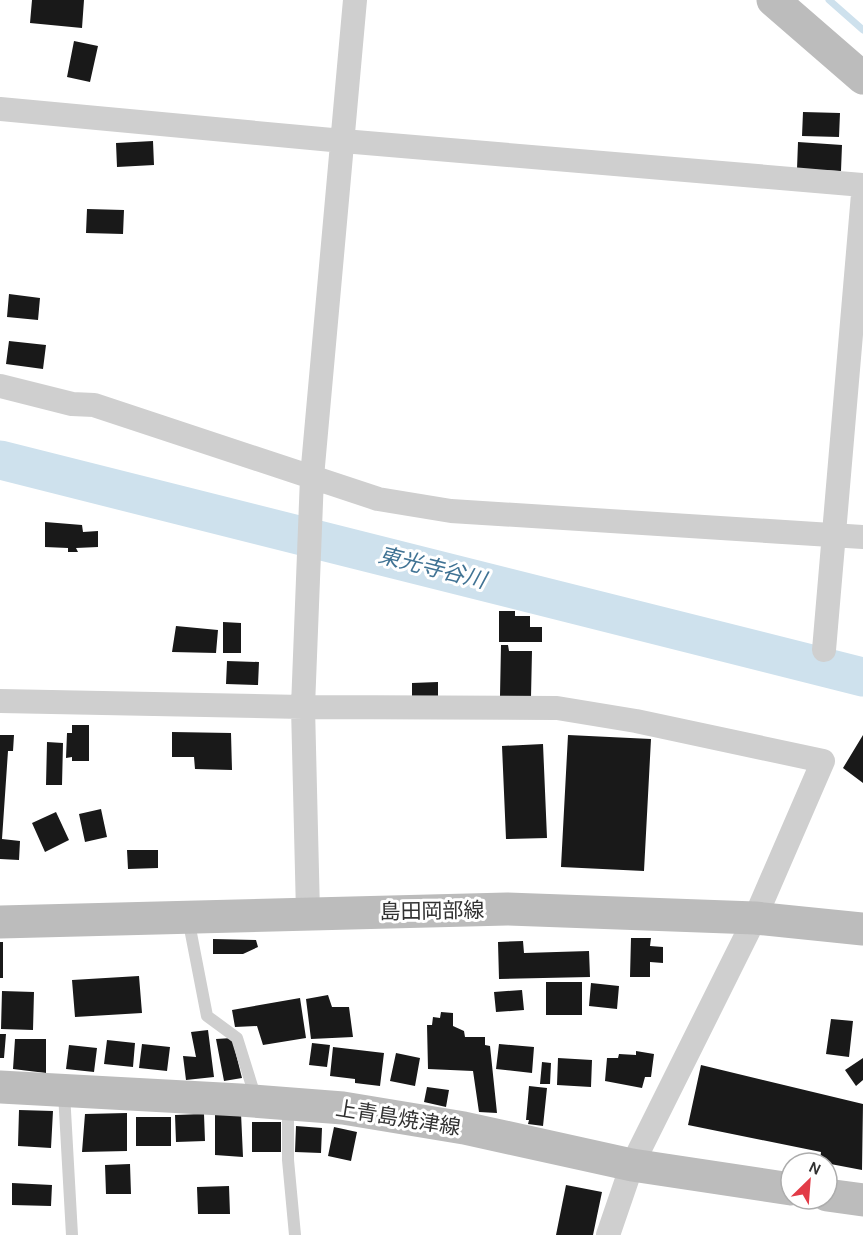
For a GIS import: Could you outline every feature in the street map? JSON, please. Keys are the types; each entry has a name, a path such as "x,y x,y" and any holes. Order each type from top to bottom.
{"main road":[{"path":"773,0 863,78"},
{"name":"島田岡部線","path":"0,922 507,909 755,918 863,929"},
{"name":"上青島焼津線","path":"0,1087 343,1108 464,1128 632,1166 779,1187"},
{"path":"839,1197 863,1200"}],"street":[{"path":"308,914 303,707 308,553 312,477 355,0"},
{"path":"0,109 863,185"},
{"path":"824,650 834,534 854,402 863,194"},
{"path":"0,386 72,404 94,405 378,499 451,511 863,537"},
{"path":"0,701 303,707 557,708 636,721 823,761 755,918 632,1166 608,1235"}],"lane":[{"path":"188,917 207,1016 237,1038 272,1102 288,1160 295,1235"},
{"path":"64,1091 72,1235"}],"building":[{"path":"32,0 84,0 82,28 30,23"},
{"path":"74,41 98,46 90,82 67,77"},
{"path":"803,112 840,113 839,137 802,136"},
{"path":"153,141 154,165 117,167 116,143"},
{"path":"798,142 842,145 841,171 797,169"},
{"path":"87,209 124,210 123,234 86,233"},
{"path":"9,294 40,298 38,320 7,317"},
{"path":"9,341 46,345 43,369 6,364"},
{"path":"45,522 82,525 83,532 98,531 98,547 76,548 78,552 68,552 68,548 45,547"},
{"path":"499,611 515,611 515,616 530,616 530,627 542,627 542,642 499,642"},
{"path":"223,622 241,623 241,653 223,653"},
{"path":"176,626 218,630 216,653 172,652"},
{"path":"501,645 508,645 509,651 532,651 531,697 500,696"},
{"path":"227,661 259,662 258,685 226,684"},
{"path":"438,682 438,696 412,696 412,683"},
{"path":"72,725 89,725 89,761 72,761 72,757 66,758 67,733 72,733"},
{"path":"172,732 231,733 232,770 195,769 194,757 172,757"},
{"path":"0,735 14,735 13,751 8,751 2,839 20,841 19,860 0,859"},
{"path":"568,735 651,739 644,871 561,867"},
{"path":"863,735 863,783 843,768"},
{"path":"47,742 63,743 62,785 46,785"},
{"path":"543,744 547,838 506,839 502,746"},
{"path":"101,809 107,837 85,842 79,814"},
{"path":"56,812 69,840 45,852 32,823"},
{"path":"127,850 158,850 158,868 128,869"},
{"path":"631,938 651,938 650,946 663,947 663,963 650,962 650,977 630,977"},
{"path":"213,939 256,940 258,947 243,954 213,954"},
{"path":"523,941 524,953 589,951 590,977 499,979 498,942"},
{"path":"0,942 3,942 3,978 0,978"},
{"path":"139,976 142,1013 75,1017 72,980"},
{"path":"546,982 582,982 582,1015 546,1015"},
{"path":"591,983 619,986 617,1009 589,1006"},
{"path":"522,990 524,1010 496,1012 494,992"},
{"path":"2,991 34,992 33,1030 1,1029"},
{"path":"328,995 332,1007 349,1007 353,1037 311,1039 306,999"},
{"path":"300,998 306,1038 263,1045 257,1026 235,1027 232,1010"},
{"path":"441,1012 453,1013 453,1026 464,1031 465,1037 485,1037 485,1045 490,1046 497,1113 479,1112 473,1071 428,1069 427,1025 432,1025 433,1017 440,1018"},
{"path":"831,1019 853,1021 849,1057 826,1054"},
{"path":"208,1030 214,1077 186,1080 183,1056 196,1057 191,1032"},
{"path":"0,1034 6,1034 4,1058 0,1058"},
{"path":"232,1038 242,1078 224,1081 216,1039"},
{"path":"15,1039 46,1039 46,1073 13,1069"},
{"path":"107,1040 135,1043 133,1067 104,1064"},
{"path":"312,1043 330,1045 327,1067 309,1065"},
{"path":"142,1044 170,1047 167,1071 139,1068"},
{"path":"499,1044 534,1047 532,1073 496,1069"},
{"path":"69,1045 97,1048 94,1072 66,1069"},
{"path":"333,1047 384,1053 380,1086 355,1083 355,1079 330,1076"},
{"path":"636,1051 654,1054 651,1077 645,1077 642,1088 605,1081 607,1058 618,1058 619,1054 636,1055"},
{"path":"396,1053 420,1058 415,1086 390,1081"},
{"path":"558,1058 592,1060 591,1087 557,1085"},
{"path":"863,1058 863,1080 856,1086 845,1070"},
{"path":"542,1062 551,1063 550,1084 540,1084"},
{"path":"701,1065 863,1104 862,1170 839,1166 839,1151 816,1151 688,1125"},
{"path":"529,1086 547,1088 543,1126 528,1124 529,1120 526,1120"},
{"path":"427,1087 449,1090 446,1107 424,1102"},
{"path":"19,1110 53,1111 51,1148 18,1146"},
{"path":"127,1113 127,1151 82,1152 85,1114"},
{"path":"215,1113 241,1113 243,1157 215,1155"},
{"path":"204,1114 205,1141 176,1142 175,1115"},
{"path":"136,1117 171,1117 171,1146 136,1146"},
{"path":"252,1122 281,1122 281,1152 252,1152"},
{"path":"296,1126 322,1128 321,1153 295,1152"},
{"path":"334,1127 357,1132 351,1161 328,1156"},
{"path":"130,1164 131,1194 106,1194 105,1165"},
{"path":"12,1183 52,1185 51,1206 12,1205"},
{"path":"566,1185 602,1192 593,1235 556,1235"},
{"path":"229,1186 230,1214 198,1214 197,1187"}],"waterway":[{"path":"829,0 863,30"},
{"name":"東光寺谷川","path":"0,460 863,677"}]}
